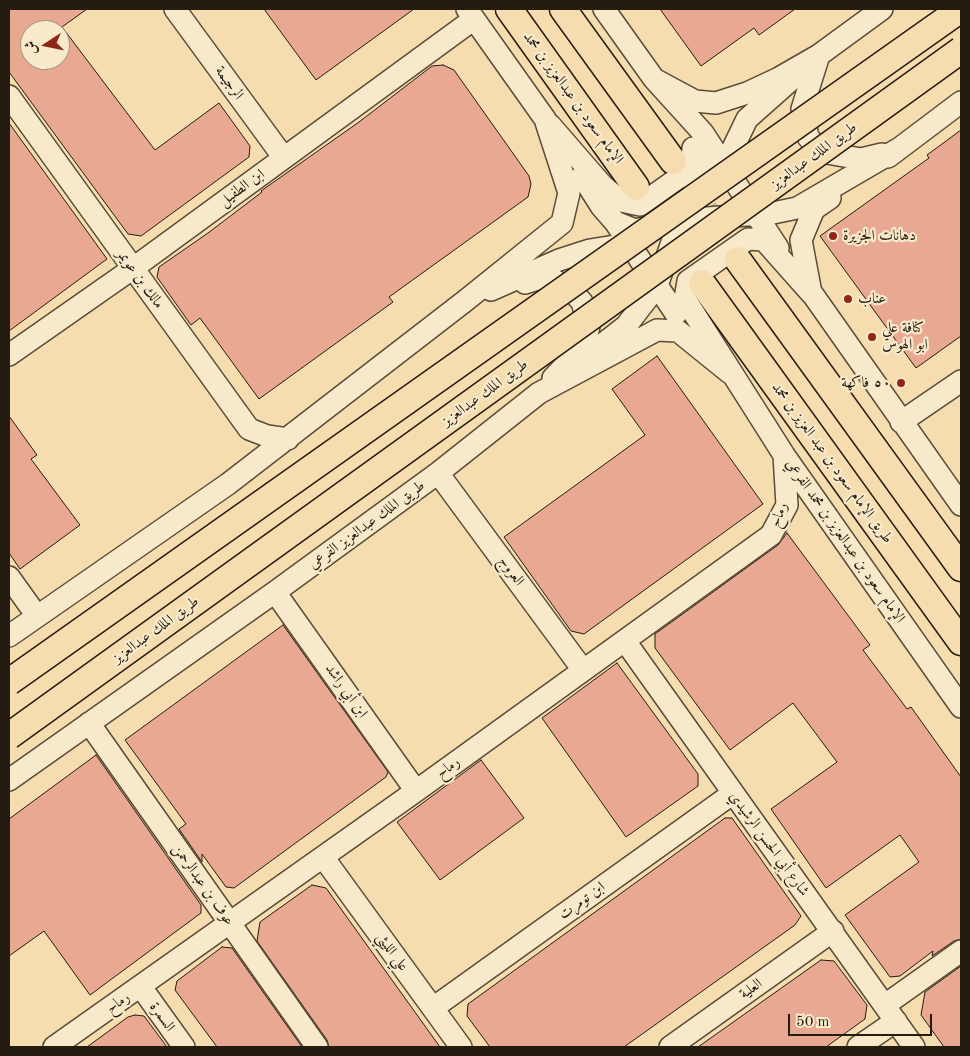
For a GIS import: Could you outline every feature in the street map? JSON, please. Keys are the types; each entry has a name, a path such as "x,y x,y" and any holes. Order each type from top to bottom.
{"main road":[{"name":"الإمام سعود بن عبدالعزيز بن محمد","path":"509,9 636,187"},
{"path":"563,9 673,161"},
{"path":"9,682 961,9"},
{"name":"طريق الملك عبدالعزيز","path":"9,736 961,50"},
{"path":"738,260 961,568"},
{"name":"طريق الإمام سعود بن عبد العزيز بن محمد","path":"702,283 961,642"}],"street":[{"name":"الرجيمة","path":"175,9 284,158"},
{"path":"545,119 602,185 621,201 640,205 691,169 694,156 692,143 654,79 604,9"},
{"path":"676,314 671,302 671,291 683,225 725,167 747,119 819,55 882,9"},
{"name":"ابن الطفيل","path":"9,356 284,158 470,14"},
{"path":"470,14 545,119 601,206 615,222 676,314 730,374"},
{"path":"654,79 695,101 716,104 747,93 819,55"},
{"path":"819,55 802,109 808,137 812,142 821,152 861,159 898,150"},
{"path":"654,79 704,133 768,234 812,293 961,505"},
{"name":"مالك بن عويمر","path":"9,96 249,429 258,456 256,463"},
{"path":"812,293 801,240 814,209 898,150 961,102"},
{"path":"9,636 146,542 256,463 465,301 562,223 569,193 545,119"},
{"path":"539,393 626,326 657,286 708,160 708,146 704,133"},
{"path":"615,222 635,230 798,208 898,150"},
{"path":"465,301 559,260 590,250 630,244 683,225 737,227 768,234"},
{"path":"730,374 684,299 688,281 748,239 764,240 812,293"},
{"path":"465,301 544,277 556,281 570,290 582,302 589,326 585,345 539,393"},
{"name":"طريق الملك عبدالعزيز الفرعي","path":"9,780 275,592 438,473 539,393 657,330 678,331 730,374"},
{"name":"الإمام سعود بن عبدالعزيز بن محمد الفرعي","path":"730,374 784,455 961,707"},
{"path":"901,422 961,381"},
{"path":"249,429 267,436 288,439"},
{"name":"رماح","path":"54,1047 416,791 771,535 787,505 784,455"},
{"name":"العروج","path":"438,473 583,670"},
{"path":"9,577 37,616"},
{"name":"ابن أبي راشد","path":"275,592 416,791"},
{"name":"شارع أبي الحسن الرشيدي","path":"625,641 732,794 833,931 914,1047"},
{"name":"عوف بن عبدالرحمن","path":"89,723 317,1047"},
{"name":"ابن تومرت","path":"433,1008 732,794"},
{"name":"علي الليثي","path":"323,857 460,1047"},
{"name":"العلية","path":"670,1047 833,931"},
{"path":"858,1047 891,1013 961,952"},
{"name":"السمرة","path":"141,987 184,1047"}],"building":[{"path":"9,9 87,9 70,21 20,20 20,70 70,70 70,38 155,150 219,103 250,146 249,157 141,236 128,234 9,72"},
{"path":"264,9 414,9 316,80"},
{"path":"660,9 795,9 759,35 754,28 701,66"},
{"path":"443,65 454,70 529,176 531,184 528,197 389,297 393,302 259,399 200,318 191,325 157,277 159,267 208,233 261,191 359,122 432,66"},
{"path":"9,123 107,259 9,331"},
{"path":"961,130 961,336 916,368 820,236 929,158 927,155"},
{"path":"657,356 763,504 584,634 571,631 504,537 645,435 612,389"},
{"path":"9,416 37,455 31,459 80,525 20,569 9,553"},
{"path":"787,533 870,645 863,650 907,709 911,707 961,777 961,939 954,941 932,956 933,951 900,976 890,977 845,915 919,862 900,835 826,888 771,809 837,762 793,703 730,750 655,648 655,634 778,545"},
{"path":"283,625 388,772 386,777 234,888 226,887 202,854 202,862 179,829 186,824 125,740"},
{"path":"617,663 698,774 698,786 626,837 542,718"},
{"path":"96,755 201,905 201,913 90,995 44,931 9,956 9,819"},
{"path":"481,760 524,818 440,880 397,822"},
{"path":"725,818 732,818 801,916 795,925 624,1047 490,1047 467,1016 468,1004"},
{"path":"312,885 326,888 440,1047 329,1047 327,1040 257,941 260,922"},
{"path":"222,947 232,948 302,1047 217,1047 175,990 177,981"},
{"path":"821,960 834,961 867,1005 865,1019 826,1047 698,1047"},
{"path":"961,966 961,1047 944,1047 921,1015 925,992"},
{"path":"135,1015 144,1016 167,1047 87,1047 128,1017"}],"tunnel":[{"path":"683,177 738,260"}],"place":[{"name":"دهانات الجزيرة","path":"833,236"},
{"name":"عناب","path":"848,299"},
{"name":"كنافة علي ابو الهوس","path":"872,337"},
{"name":"٥٠ فاكهة","path":"901,383"}]}
